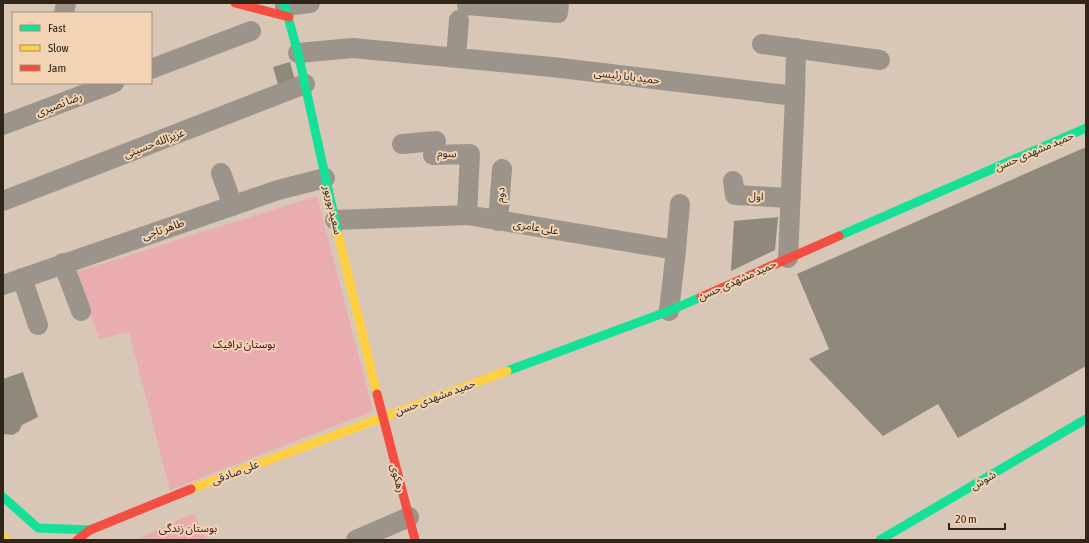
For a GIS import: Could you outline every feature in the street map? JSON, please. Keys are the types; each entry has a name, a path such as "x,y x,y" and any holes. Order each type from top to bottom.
{"street":[{"path":"235,3 286,9 310,3"},
{"path":"456,57 463,12 488,5 558,13 559,3"},
{"name":"سعید بوربور","path":"286,9 298,52 325,178 382,416"},
{"path":"152,69 250,31"},
{"path":"762,44 880,60"},
{"name":"حمید بابا رئیسی","path":"298,52 353,48 456,57 795,96"},
{"path":"788,258 796,48"},
{"name":"رضا نصیری","path":"3,125 111,84"},
{"name":"عزیزالله حسینی","path":"3,201 305,84"},
{"name":"حمید مشهدی حسن","path":"382,416 669,310 1086,128"},
{"name":"سوم","path":"402,144 436,141 433,155 470,154 467,215"},
{"name":"دوم","path":"498,220 502,169"},
{"path":"221,173 233,206"},
{"name":"طاهر تاجی","path":"3,285 63,263 278,190 325,178"},
{"name":"اول","path":"733,182 735,195 790,198"},
{"path":"669,310 680,204"},
{"name":"علی عامری","path":"335,220 467,215 676,250"},
{"path":"63,263 81,311"},
{"path":"22,278 38,325"},
{"name":"رهکوی","path":"382,416 415,540"},
{"name":"علی صادقی","path":"78,540 90,530 216,479 382,416"},
{"name":"شوش","path":"880,540 1086,419"},
{"name":"علی صادقی","path":"3,497 38,528 90,530"},
{"path":"356,540 409,517"}],"green space":[{"name":"بوستان ترافیک","path":"317,196 373,411 170,490 129,332 99,339 76,272"},
{"name":"بوستان زندگی","path":"194,513 206,540 136,540"}],"building":[{"path":"290,62 296,84 279,88 273,67"},
{"path":"1086,147 1086,366 958,438 938,404 883,436 809,359 829,349 797,274"},
{"path":"778,217 775,250 731,271 734,221"},
{"path":"23,372 38,417 22,425 19,431 13,435 3,434 3,379"}],"traffic: fast":[{"path":"284,3 298,53 338,234"},
{"path":"839,236 1086,128"},
{"path":"507,371 669,311 701,297"},
{"path":"880,540 1086,419"},
{"path":"3,497 38,528 90,530"}],"traffic: slow":[{"path":"338,234 377,394"},
{"path":"191,489 507,371"},
{"path":"3,537 7,540"}],"traffic: jam":[{"path":"235,3 289,17"},
{"path":"701,297 839,236"},
{"path":"377,394 415,540"},
{"path":"77,540 90,530 191,489"}]}
